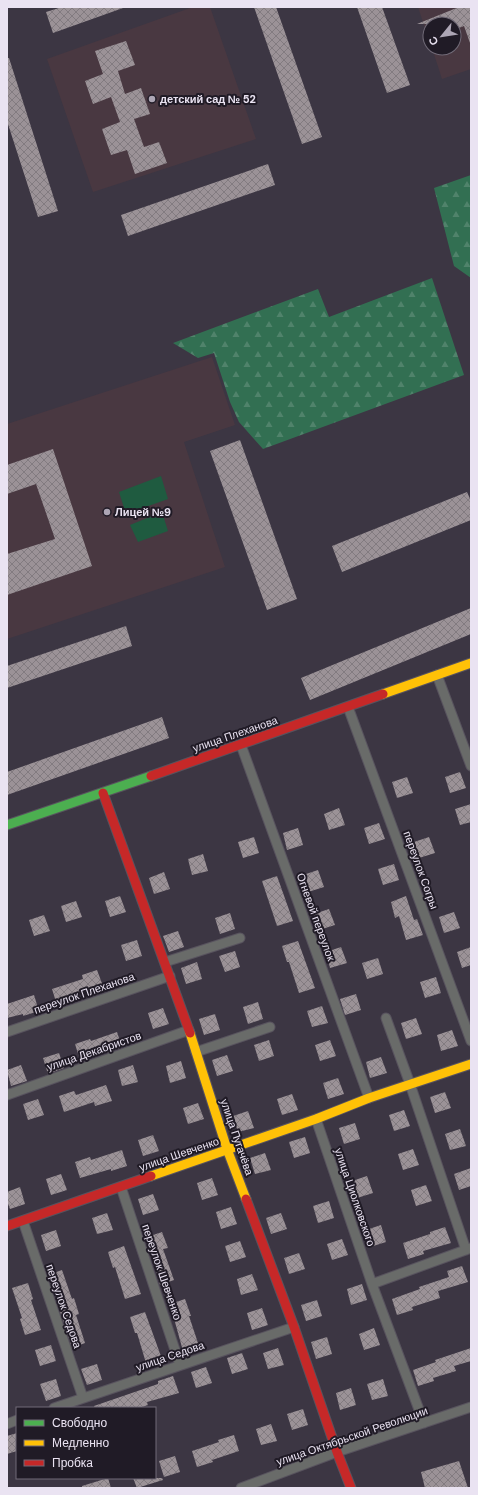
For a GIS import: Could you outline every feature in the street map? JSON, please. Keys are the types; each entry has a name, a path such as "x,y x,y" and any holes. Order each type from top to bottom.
{"street":[{"name":"улица Плеханова","path":"7,825 240,745 471,663"},
{"path":"437,675 471,766"},
{"name":"переулок Согры","path":"348,707 471,1041"},
{"name":"Огневой переулок","path":"240,745 369,1098"},
{"name":"улица Пугачёва","path":"103,792 189,1030 227,1149 294,1326 337,1452 351,1488"},
{"path":"165,962 240,938"},
{"name":"переулок Плеханова","path":"7,1032 170,976"},
{"path":"372,1284 469,1249 386,1018"},
{"path":"196,1052 270,1027"},
{"name":"улица Декабристов","path":"7,1095 189,1030"},
{"name":"улица Шевченко","path":"7,1226 316,1119 369,1098 471,1064"},
{"name":"улица Циолковского","path":"316,1119 372,1284 424,1423"},
{"name":"переулок Шевченко","path":"121,1187 180,1365"},
{"name":"переулок Седова","path":"23,1221 83,1398"},
{"name":"улица Седова","path":"57,1407 294,1326"},
{"name":"улица Октябрьской Революции","path":"240,1488 337,1452 471,1407"}],"shaded area":[{"name":"детский сад № 52","path":"193,7 210,7 256,139 93,192 47,59"},
{"path":"418,7 471,7 471,69 442,79 435,56 462,56 462,16 422,16 422,19"},
{"name":"Лицей №9","path":"212,357 235,425 184,442 225,567 7,639 7,424"}],"green space":[{"path":"471,175 471,278 454,266 434,188"},
{"path":"432,278 464,375 263,449 239,422 230,402 214,353 198,358 173,343 318,289 329,317"},
{"path":"161,476 168,499 126,514 119,492"},
{"path":"162,512 168,531 138,542 130,525"}],"building":[{"path":"62,7 123,8 53,33 46,12"},
{"path":"254,7 276,7 322,137 302,144"},
{"path":"357,7 382,7 410,85 387,93"},
{"path":"459,7 471,7 471,43 464,26 462,27 462,16 437,16"},
{"path":"126,41 135,65 118,71 125,94 141,88 150,114 134,119 144,147 159,142 167,163 135,174 127,150 111,155 102,129 120,122 111,97 93,104 85,81 103,74 95,51"},
{"path":"7,58 9,58 58,211 38,217 7,121"},
{"path":"268,164 275,185 128,236 121,215"},
{"path":"240,440 297,599 267,610 210,451"},
{"path":"53,449 92,566 7,595 7,554 55,539 36,484 7,494 7,465"},
{"path":"467,492 471,501 471,520 342,572 332,546"},
{"path":"471,608 471,634 310,700 301,678"},
{"path":"126,626 132,646 7,688 7,666"},
{"path":"162,717 169,738 7,795 7,772"},
{"path":"460,772 466,788 450,793 445,777"},
{"path":"407,777 413,793 397,798 392,782"},
{"path":"471,804 471,822 460,825 455,809"},
{"path":"339,808 345,825 329,830 324,814"},
{"path":"379,823 385,839 369,844 364,828"},
{"path":"298,828 303,845 287,850 283,833"},
{"path":"254,837 259,853 243,858 238,842"},
{"path":"429,837 435,853 419,858 414,842"},
{"path":"203,854 208,871 192,875 188,859"},
{"path":"394,864 399,880 383,885 378,869"},
{"path":"318,870 324,887 308,892 303,875"},
{"path":"164,872 170,889 154,894 149,878"},
{"path":"277,876 293,921 277,926 262,881"},
{"path":"120,896 126,912 110,917 105,901"},
{"path":"406,896 414,920 417,919 423,935 406,940 399,916 395,918 391,902"},
{"path":"76,901 82,917 66,922 61,906"},
{"path":"329,909 335,925 319,930 314,914"},
{"path":"454,912 460,928 444,933 439,917"},
{"path":"230,913 235,929 220,934 215,918"},
{"path":"44,915 50,931 34,936 29,920"},
{"path":"178,931 184,947 169,952 163,936"},
{"path":"137,940 142,956 126,961 121,945"},
{"path":"298,941 315,988 299,993 282,946"},
{"path":"341,947 347,963 330,968 326,952"},
{"path":"471,947 471,965 462,968 457,952"},
{"path":"235,951 240,967 225,972 219,956"},
{"path":"378,958 383,974 367,979 362,963"},
{"path":"197,962 202,979 186,984 181,968"},
{"path":"97,970 103,986 71,996 73,1000 57,1005 52,989 83,979 82,975"},
{"path":"436,977 441,993 425,998 420,982"},
{"path":"356,994 361,1010 345,1015 340,999"},
{"path":"34,995 39,1011 23,1016 23,1014 7,1018 7,1004"},
{"path":"258,1002 263,1019 248,1024 243,1007"},
{"path":"322,1006 328,1023 312,1027 307,1011"},
{"path":"163,1008 169,1024 153,1029 148,1013"},
{"path":"215,1014 220,1030 204,1035 199,1019"},
{"path":"416,1018 422,1034 406,1039 401,1023"},
{"path":"452,1030 458,1046 441,1051 437,1035"},
{"path":"117,1032 122,1047 107,1053 106,1052 80,1060 75,1044 90,1039 91,1041"},
{"path":"269,1040 274,1056 259,1061 254,1045"},
{"path":"330,1040 336,1056 320,1061 315,1045"},
{"path":"59,1053 64,1068 48,1074 43,1058"},
{"path":"227,1055 233,1071 217,1076 212,1060"},
{"path":"381,1057 387,1073 370,1078 366,1062"},
{"path":"181,1061 186,1078 170,1083 166,1066"},
{"path":"21,1065 27,1081 11,1086 7,1070"},
{"path":"133,1065 138,1082 122,1086 118,1070"},
{"path":"338,1078 344,1094 328,1099 323,1083"},
{"path":"106,1085 112,1101 95,1106 94,1102 64,1112 59,1096 74,1091 76,1095"},
{"path":"445,1092 451,1108 435,1113 430,1097"},
{"path":"292,1094 298,1110 282,1115 277,1099"},
{"path":"38,1099 44,1115 28,1120 23,1104"},
{"path":"198,1103 204,1119 188,1124 183,1108"},
{"path":"404,1110 410,1126 394,1131 389,1115"},
{"path":"248,1111 254,1128 238,1132 233,1116"},
{"path":"355,1123 360,1139 344,1144 339,1128"},
{"path":"460,1129 466,1146 450,1150 445,1134"},
{"path":"153,1135 159,1151 143,1156 138,1140"},
{"path":"305,1137 310,1153 294,1158 289,1142"},
{"path":"413,1149 419,1165 403,1170 398,1154"},
{"path":"122,1150 127,1166 80,1178 75,1162 90,1157 91,1160"},
{"path":"265,1153 271,1170 255,1174 250,1158"},
{"path":"471,1168 471,1186 459,1190 454,1174"},
{"path":"61,1174 67,1190 51,1195 46,1179"},
{"path":"367,1176 373,1193 357,1198 352,1181"},
{"path":"212,1178 218,1195 202,1200 197,1183"},
{"path":"426,1185 432,1201 416,1206 411,1190"},
{"path":"20,1187 25,1204 10,1209 7,1201 7,1192"},
{"path":"153,1194 159,1210 143,1215 138,1199"},
{"path":"329,1201 334,1218 318,1223 313,1206"},
{"path":"231,1207 237,1224 221,1229 216,1212"},
{"path":"107,1213 113,1230 97,1234 92,1218"},
{"path":"281,1213 287,1229 271,1234 266,1218"},
{"path":"381,1225 386,1242 370,1247 366,1230"},
{"path":"445,1227 451,1243 423,1251 424,1254 408,1259 403,1243 430,1234 430,1232"},
{"path":"56,1230 61,1246 46,1251 41,1235"},
{"path":"162,1232 168,1248 163,1249 174,1280 160,1285 147,1237"},
{"path":"342,1239 348,1255 332,1260 327,1244"},
{"path":"240,1241 246,1257 230,1262 225,1246"},
{"path":"124,1246 141,1294 125,1299 115,1267 113,1268 108,1252"},
{"path":"299,1253 305,1269 289,1274 284,1258"},
{"path":"462,1266 468,1282 438,1291 440,1298 412,1307 413,1310 397,1315 392,1299 420,1289 419,1287 449,1277 447,1271"},
{"path":"62,1270 72,1299 74,1298 79,1314 76,1315 85,1343 72,1348 48,1275"},
{"path":"252,1274 258,1290 241,1295 237,1279"},
{"path":"28,1283 33,1299 31,1300 41,1330 25,1335 20,1319 22,1318 12,1288"},
{"path":"362,1284 367,1300 351,1305 347,1289"},
{"path":"185,1299 199,1346 183,1351 170,1304"},
{"path":"317,1300 322,1316 306,1321 301,1305"},
{"path":"262,1308 268,1325 252,1330 247,1313"},
{"path":"145,1312 162,1359 146,1363 137,1333 135,1333 130,1317"},
{"path":"374,1328 380,1345 364,1350 359,1334"},
{"path":"327,1337 332,1354 316,1359 311,1342"},
{"path":"51,1345 56,1361 40,1366 35,1350"},
{"path":"278,1348 284,1365 268,1369 263,1353"},
{"path":"471,1348 471,1361 454,1366 456,1371 433,1378 434,1381 418,1386 413,1370 436,1362 435,1360"},
{"path":"242,1353 248,1369 232,1374 227,1358"},
{"path":"97,1364 102,1380 87,1385 81,1369"},
{"path":"206,1367 212,1383 196,1388 191,1372"},
{"path":"173,1376 179,1393 147,1402 148,1405 142,1407 94,1407 158,1384 158,1381"},
{"path":"56,1379 61,1396 46,1401 40,1384"},
{"path":"383,1379 388,1396 372,1400 367,1384"},
{"path":"351,1388 356,1405 340,1410 336,1393"},
{"path":"303,1409 308,1425 292,1430 287,1414"},
{"path":"271,1424 277,1441 261,1445 256,1429"},
{"path":"16,1433 16,1451 7,1454 7,1436"},
{"path":"234,1435 239,1451 212,1460 213,1462 197,1467 192,1451 219,1442 218,1440"},
{"path":"175,1456 180,1472 164,1477 159,1461"},
{"path":"459,1461 468,1488 425,1488 421,1472"},
{"path":"162,1478 163,1480 137,1488 133,1479"},
{"path":"108,1479 111,1488 82,1488 82,1486"}],"traffic: fast":[{"path":"7,825 151,776"}],"traffic: slow":[{"path":"383,694 471,663"},
{"path":"190,1033 227,1149 246,1199"},
{"path":"151,1176 316,1119 369,1098 471,1064"}],"traffic: jam":[{"path":"151,776 383,694"},
{"path":"103,793 190,1033"},
{"path":"7,1226 151,1176"},
{"path":"246,1199 294,1327 351,1488"}],"place":[{"name":"детский сад № 52","path":"152,99"},
{"name":"Лицей №9","path":"107,512"}]}
